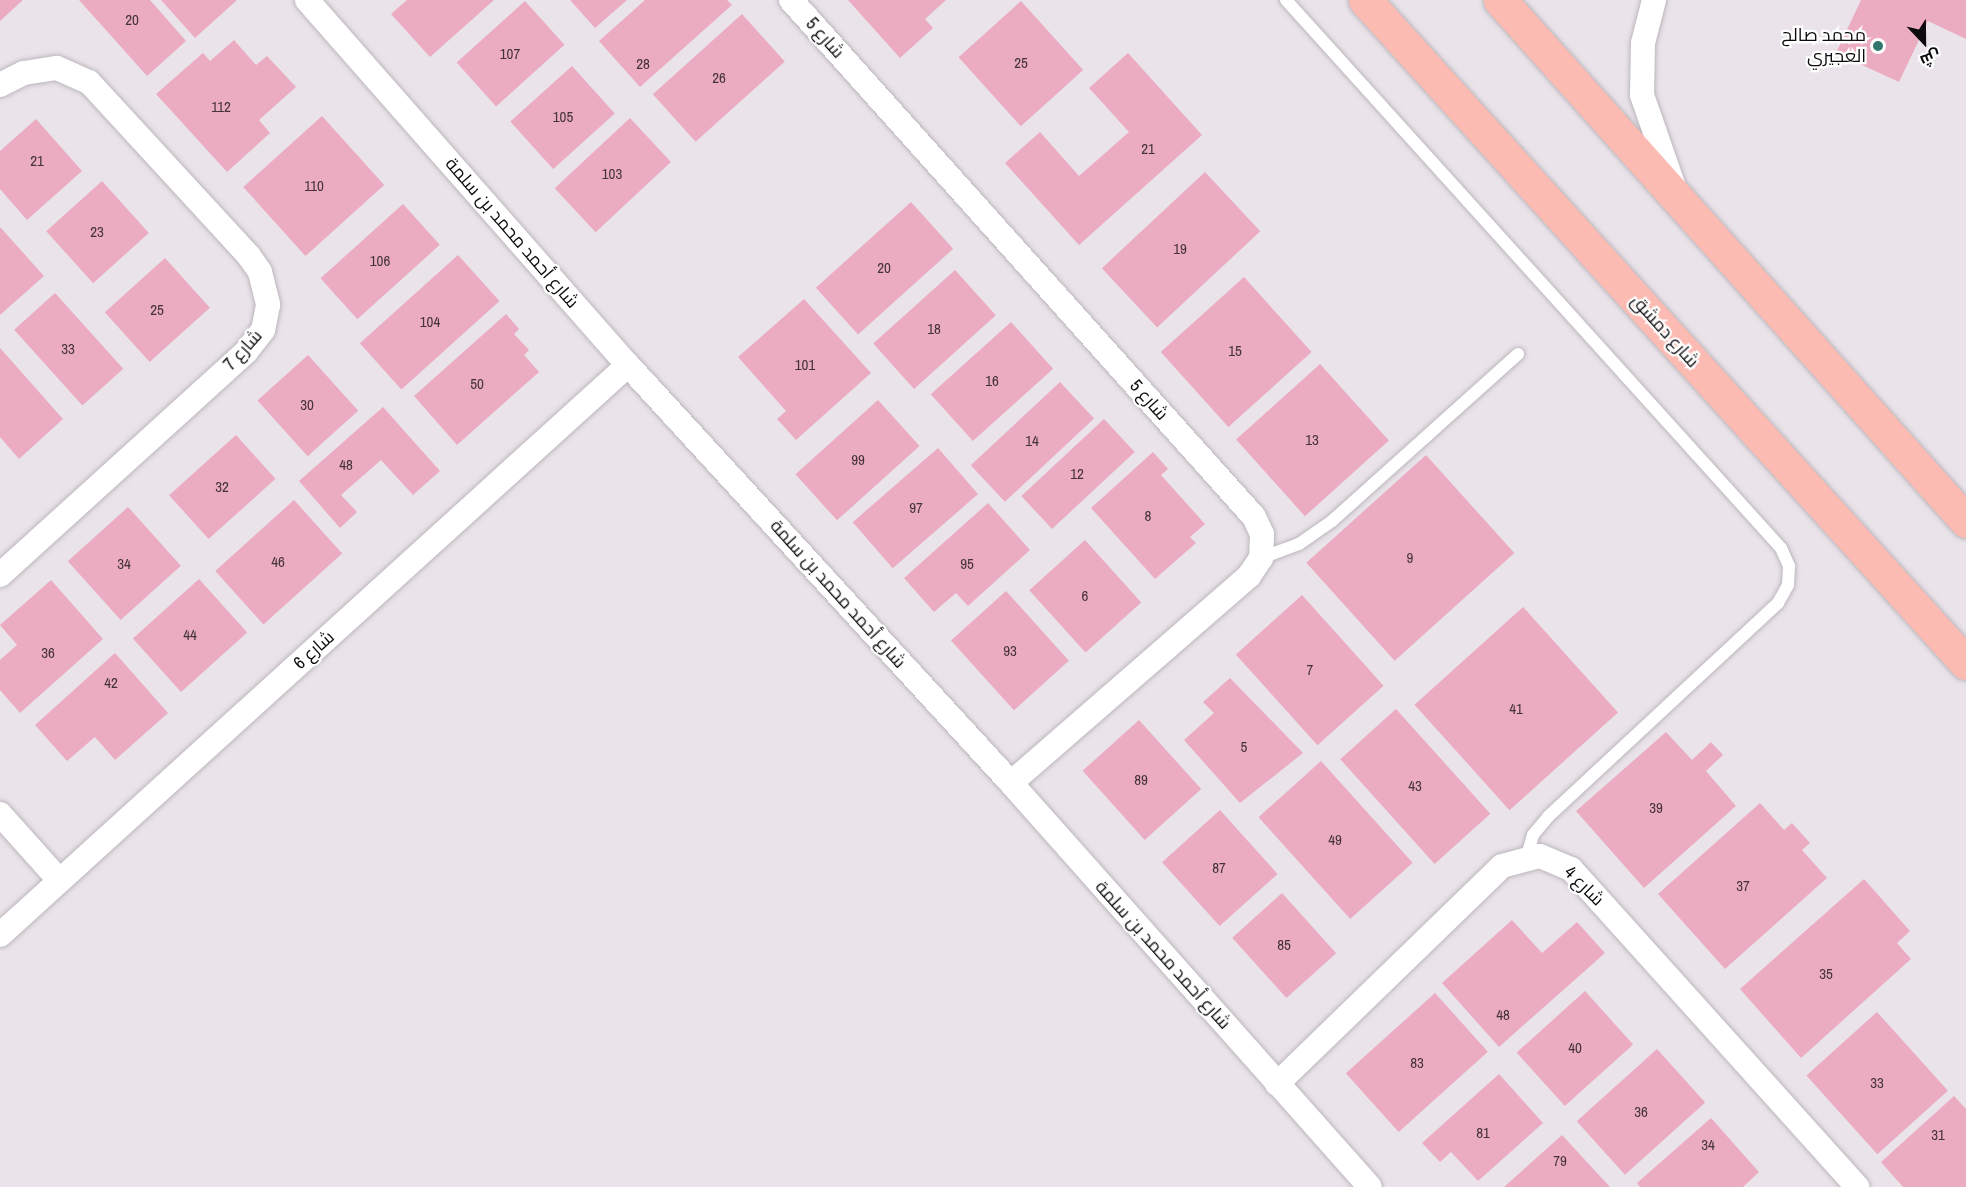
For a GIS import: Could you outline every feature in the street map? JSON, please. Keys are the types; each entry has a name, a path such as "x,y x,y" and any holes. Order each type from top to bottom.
{"main road":[{"name":"شارع دمشق","path":"1365,0 1966,663"},
{"path":"1500,0 1677,195 1966,521"}],"street":[{"name":"شارع أحمد محمد بن سلمة","path":"308,0 628,365 1011,783 1370,1187"},
{"name":"شارع 5","path":"791,0 1254,517 1262,534 1261,558"},
{"path":"1654,0 1643,43 1642,95 1677,195"},
{"name":"شارع 7","path":"0,85 24,73 57,68 89,82 249,256 260,272 268,305 263,330 246,352 0,575"},
{"name":"شارع 6","path":"0,935 628,365"},
{"path":"1011,783 1249,576 1261,558"},
{"path":"0,814 59,880"},
{"path":"1277,1083 1502,866 1527,856"},
{"name":"شارع 4","path":"1527,856 1553,859 1571,869 1857,1187"}],"lane":[{"path":"1286,0 1781,548 1789,566 1788,585 1778,603 1548,817 1533,835 1527,856"},
{"path":"1261,558 1324,527 1518,354"}],"building":[{"path":"0,0 23,0 0,21"},
{"path":"79,0 150,0 186,41 147,76"},
{"path":"161,0 237,0 195,38"},
{"path":"407,0 494,0 430,57 391,14"},
{"path":"570,0 627,0 595,28"},
{"path":"645,0 727,0 732,5 640,87 599,41"},
{"path":"848,0 946,0 925,19 933,28 900,58"},
{"name":"محمد صالح العجيري","path":"1861,0 1966,0 1966,39 1928,21 1899,82 1836,53"},
{"path":"525,1 564,45 496,106 457,63"},
{"path":"1021,1 1083,70 1021,126 959,57"},
{"path":"742,14 785,62 696,142 653,94"},
{"path":"234,40 256,65 267,56 296,87 259,120 270,133 227,172 156,94 203,53 210,61"},
{"path":"1128,53 1202,135 1079,245 1005,163 1040,132 1079,176 1129,132 1089,88"},
{"path":"572,66 615,114 553,169 510,122"},
{"path":"322,116 384,185 305,256 243,187"},
{"path":"630,118 671,162 596,232 555,188"},
{"path":"36,119 82,171 27,220 0,189 0,151"},
{"path":"1205,172 1260,231 1157,327 1102,268"},
{"path":"102,181 149,233 93,283 46,231"},
{"path":"911,202 953,249 858,334 816,288"},
{"path":"403,204 440,245 357,319 321,278"},
{"path":"0,227 44,276 0,315"},
{"path":"458,255 499,301 401,389 360,343"},
{"path":"165,258 210,308 150,362 105,312"},
{"path":"955,270 996,315 914,389 873,344"},
{"path":"1244,277 1312,352 1228,427 1161,352"},
{"path":"55,293 123,369 82,406 14,330"},
{"path":"804,299 871,373 796,440 777,419 786,411 738,357"},
{"path":"506,314 519,329 514,334 529,350 524,355 539,372 457,445 414,396"},
{"path":"1011,322 1053,369 973,441 931,394"},
{"path":"0,348 63,419 19,459 0,437"},
{"path":"308,355 358,411 308,456 257,401"},
{"path":"1320,364 1389,441 1305,516 1236,440"},
{"path":"1060,382 1094,419 1005,502 971,465"},
{"path":"878,400 919,446 837,520 796,474"},
{"path":"383,407 440,471 413,495 381,460 341,495 357,512 340,528 299,481"},
{"path":"1104,419 1135,452 1052,529 1021,496"},
{"path":"236,435 275,479 209,539 169,495"},
{"path":"938,448 978,494 893,568 853,522"},
{"path":"1153,452 1168,469 1161,475 1205,524 1190,537 1196,543 1155,579 1091,508"},
{"path":"1426,455 1514,553 1395,661 1306,563"},
{"path":"294,500 342,554 263,624 215,571"},
{"path":"988,503 1030,550 968,606 956,593 934,612 904,578"},
{"path":"128,507 181,566 121,620 68,561"},
{"path":"1085,540 1141,602 1085,653 1029,590"},
{"path":"199,579 247,633 181,692 133,639"},
{"path":"51,580 103,639 20,713 0,690 0,660 17,645 0,625"},
{"path":"1006,591 1069,661 1014,710 951,641"},
{"path":"1302,595 1384,686 1317,745 1236,655"},
{"path":"1523,607 1618,713 1510,810 1415,705"},
{"path":"115,653 168,713 115,760 95,737 67,761 35,725"},
{"path":"1230,678 1303,753 1240,803 1184,740 1214,713 1203,702"},
{"path":"1396,709 1490,814 1435,864 1340,759"},
{"path":"1139,720 1201,789 1145,840 1083,771"},
{"path":"1666,732 1692,760 1711,742 1723,755 1706,771 1736,806 1644,888 1576,811"},
{"path":"1321,761 1413,863 1350,919 1259,817"},
{"path":"1760,803 1784,830 1792,823 1810,843 1802,850 1827,878 1725,969 1658,894"},
{"path":"1220,810 1278,874 1220,926 1162,862"},
{"path":"1864,879 1910,931 1897,943 1911,959 1801,1058 1740,989"},
{"path":"1282,893 1336,953 1286,998 1232,938"},
{"path":"1512,920 1542,953 1577,922 1605,953 1499,1047 1442,983"},
{"path":"1585,991 1633,1045 1565,1106 1517,1053"},
{"path":"1435,993 1488,1052 1399,1132 1346,1073"},
{"path":"1877,1012 1948,1091 1877,1154 1806,1076"},
{"path":"1657,1049 1705,1103 1625,1175 1577,1121"},
{"path":"1499,1074 1543,1123 1478,1181 1451,1152 1440,1162 1422,1143"},
{"path":"1954,1096 1966,1109 1966,1187 1903,1187 1881,1162"},
{"path":"1711,1118 1759,1172 1743,1187 1640,1187 1637,1183"},
{"path":"1562,1135 1610,1187 1504,1187"}],"place":[{"name":"محمد صالح العجيري","path":"1878,46"}]}
